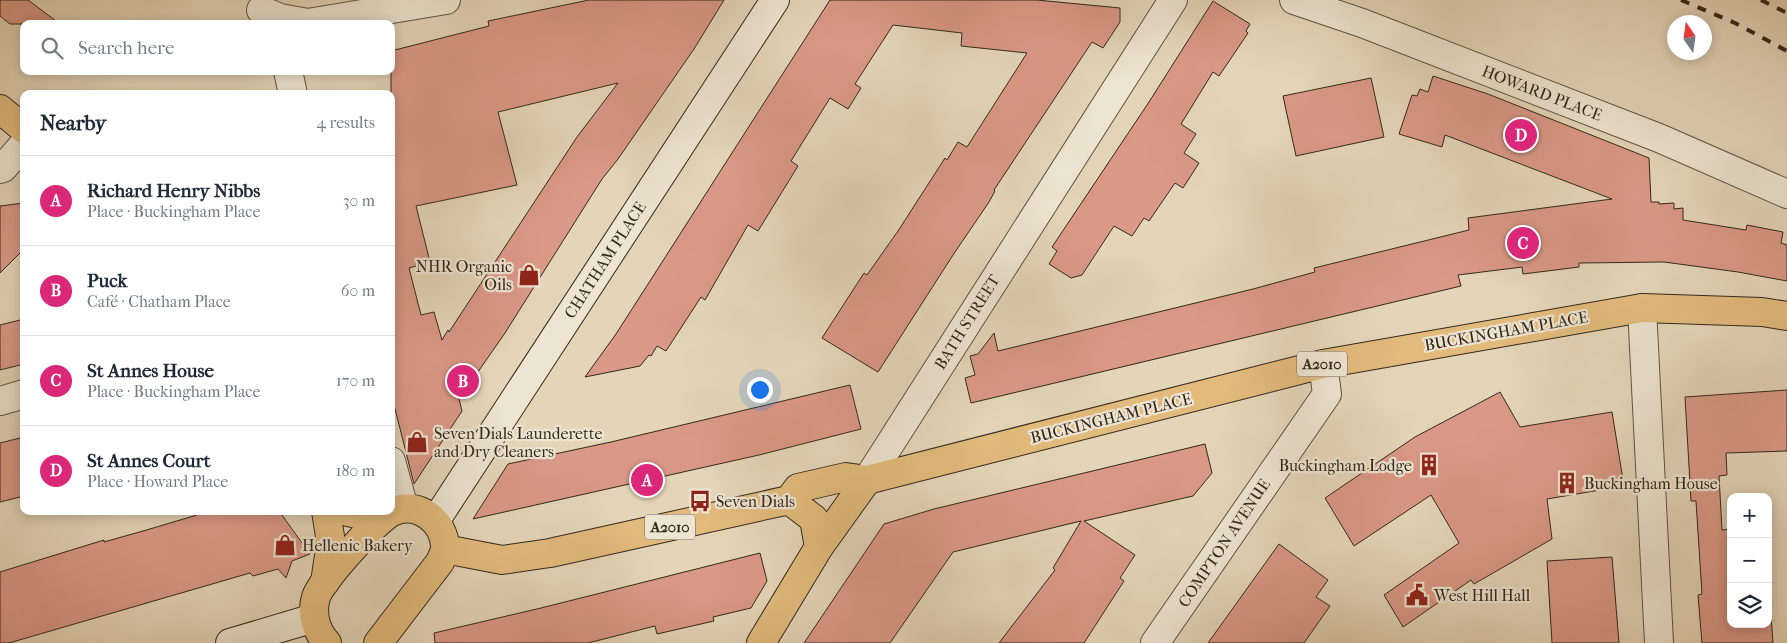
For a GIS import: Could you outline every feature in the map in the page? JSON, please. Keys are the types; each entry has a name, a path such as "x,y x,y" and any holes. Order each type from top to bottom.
{"main road":[{"path":"0,109 20,126"},
{"name":"BUCKINGHAM PLACE","path":"445,550 502,560 550,553 789,500 798,488 846,477 867,480 1323,364 1642,308 1762,312 1787,316"},
{"name":"BATH STREET","path":"761,643 819,547 867,480"},
{"path":"789,500 814,519 819,547"},
{"path":"384,641 440,562 445,550 444,538 436,520 413,509 404,508 395,511"},
{"path":"325,582 331,543 327,515"},
{"path":"360,515 380,520"},
{"path":"328,643 320,635 314,618 316,597 325,582 371,528 388,515"}],"street":[{"path":"331,20 446,0"},
{"name":"CHATHAM PLACE","path":"436,520 775,0"},
{"name":"BATH STREET","path":"867,480 1173,0"},
{"name":"HOWARD PLACE","path":"1294,0 1362,23 1659,138 1787,194"},
{"path":"263,11 289,20"},
{"path":"289,75 292,90"},
{"path":"0,169 20,149"},
{"path":"1642,308 1659,643"},
{"name":"COMPTON AVENUE","path":"1155,643 1327,394 1323,364"},
{"path":"0,401 20,395"},
{"path":"395,475 404,508"},
{"path":"230,643 314,618"}],"building":[{"path":"0,0 28,0 55,20 20,20 20,24 10,24 0,16"},
{"path":"589,0 724,0 694,49 618,159 602,179 505,333 459,399 462,411 414,484 395,409 395,90 391,90 391,75 395,75 395,50 489,26 488,21","holes":["618,83 577,137 449,332 448,330 442,340 434,312 421,315 409,268 430,262 416,206 517,185 498,112"]},
{"path":"830,0 1037,0 1120,8 1120,22 1103,48 1092,42 994,190 989,202 878,372 822,338 864,273 867,275 898,231 945,158 947,160 958,142 967,147 1027,53 961,46 962,33 893,25 855,84 861,88 848,109 830,98 791,161 798,166 758,231 748,225 705,300 701,297 666,351 657,346 651,356 649,355 640,366 585,377 616,334"},
{"path":"1213,1 1250,24 1246,31 1248,33 1219,76 1213,72 1181,124 1196,134 1184,153 1199,163 1183,188 1175,183 1149,221 1144,218 1132,236 1114,226 1082,275 1071,278 1049,264 1057,251 1052,247 1149,102"},
{"path":"1433,76 1488,94 1649,158 1651,202 1659,202 1659,204 1674,203 1674,209 1683,208 1683,220 1746,230 1747,225 1783,232 1781,243 1787,245 1787,281 1664,262 1579,263 1579,267 1523,274 1522,267 1458,275 1461,286 971,403 965,378 975,375 970,356 978,354 994,333 998,351 1253,289 1315,272 1314,268 1469,230 1468,218 1612,199 1445,135 1442,147 1399,134 1412,95 1417,96 1420,89 1428,92"},
{"path":"1371,78 1384,137 1296,156 1283,96"},
{"path":"20,204 20,253 0,273 0,206"},
{"path":"20,320 20,365 0,370 0,325"},
{"path":"850,385 861,429 759,455 473,519 508,464 611,442"},
{"path":"1787,390 1787,451 1726,453 1727,475 1719,476 1722,530 1727,529 1727,628 1772,628 1773,643 1702,643 1698,595 1702,594 1696,501 1691,501 1685,397"},
{"path":"1500,392 1520,427 1612,412 1624,486 1547,499 1552,539 1474,584 1471,580 1403,627 1384,595 1459,543 1431,495 1354,546 1325,498 1415,437"},
{"path":"20,438 20,497 0,502 0,443"},
{"path":"1205,444 1212,473 1193,496 1084,521 1135,555 1120,578 1124,581 1084,643 999,643 1055,570 1053,568 1081,521 953,552 890,643 804,643 884,524 934,509"},
{"path":"197,515 282,515 310,554 292,561 286,578 278,569 253,576 250,573 9,643 0,643 0,572 104,540 104,542"},
{"path":"1279,544 1328,580 1316,597 1330,606 1304,643 1208,643"},
{"path":"760,553 767,581 751,608 713,617 714,621 657,634 655,626 588,643 435,643 434,633"},
{"path":"1612,557 1619,643 1552,643 1547,561"}],"railway":[{"path":"1681,0 1735,23 1787,51"},
{"path":"1761,0 1787,13"}],"place":[{"name":"St Annes Court","path":"1521,135"},
{"name":"St Annes House","path":"1523,243"},
{"name":"NHR Organic Oils","path":"529,275"},
{"name":"Puck","path":"463,381"},
{"name":"Seven Dials Launderette and Dry Cleaners","path":"417,442"},
{"name":"Buckingham Lodge","path":"1429,465"},
{"name":"Richard Henry Nibbs","path":"647,480"},
{"name":"Buckingham House","path":"1567,483"},
{"name":"Seven Dials","path":"700,501"},
{"name":"Hellenic Bakery","path":"285,545"},
{"name":"West Hill Hall","path":"1417,595"}]}
